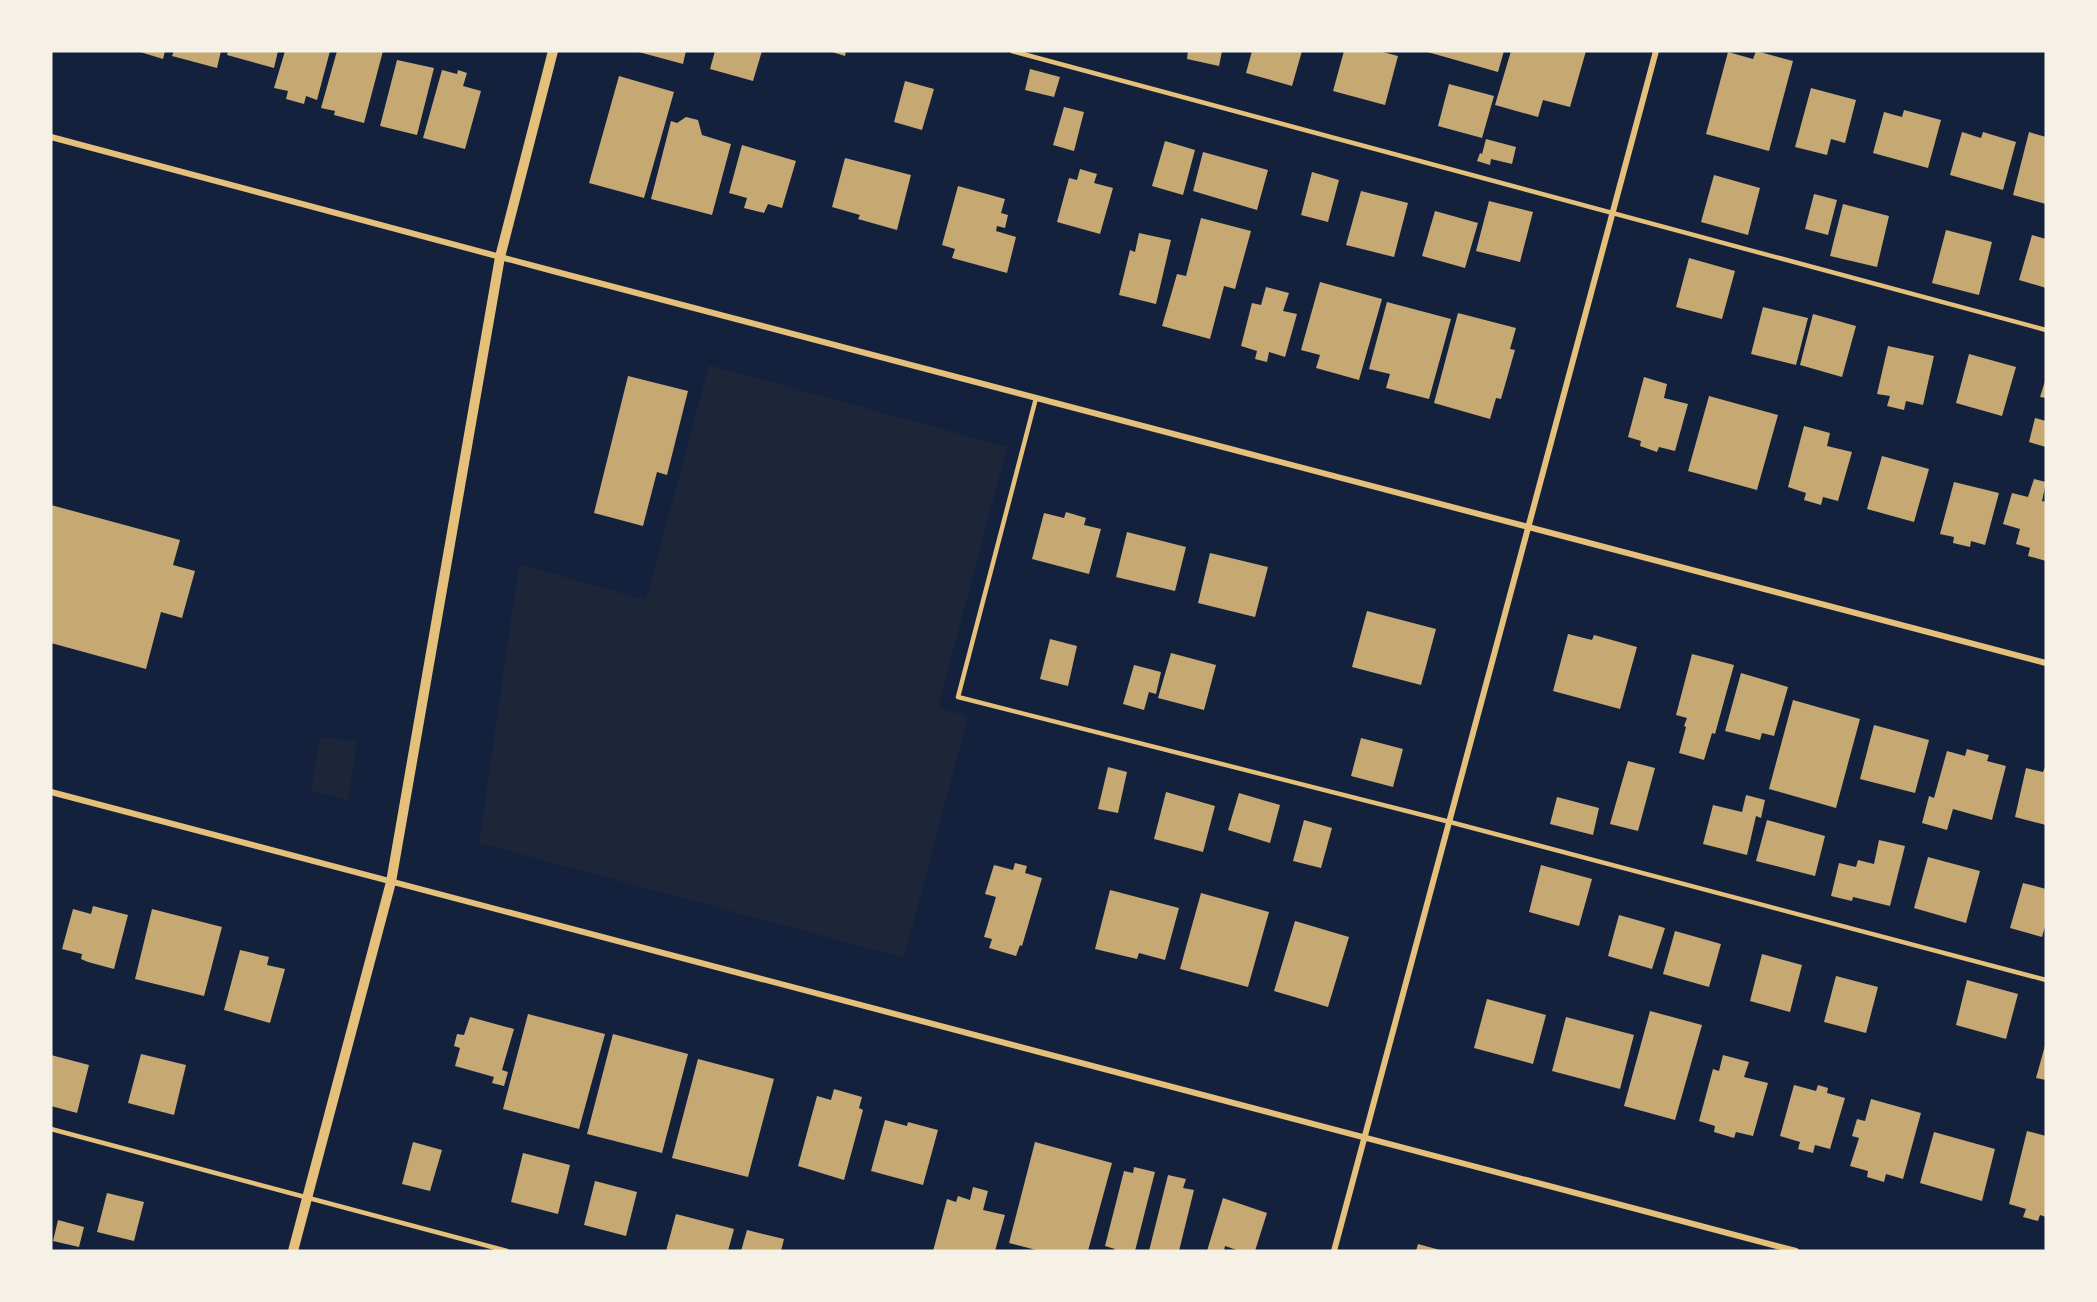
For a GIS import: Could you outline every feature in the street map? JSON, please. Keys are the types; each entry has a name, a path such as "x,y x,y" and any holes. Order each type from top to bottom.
{"street":[{"path":"293,1251 391,882 500,257 553,51"},
{"path":"1334,1251 1656,51"},
{"path":"51,137 2046,663"},
{"path":"51,792 1796,1251"}],"lane":[{"path":"1012,51 2046,330"},
{"path":"1036,398 958,697 1450,822 2046,980"},
{"path":"51,1129 507,1251"}],"shaded area":[{"path":"709,365 1007,447 938,708 968,716 904,958 479,843 519,564 646,600"},
{"path":"320,737 357,742 348,800 311,791"}],"building":[{"path":"137,51 165,51 163,59"},
{"path":"174,51 221,51 217,68 172,56"},
{"path":"228,51 278,51 274,68 227,55"},
{"path":"285,51 330,51 317,100 306,96 304,104 286,99 288,91 274,88"},
{"path":"337,51 383,51 364,123 334,115 335,111 321,108"},
{"path":"635,51 686,51 683,64"},
{"path":"715,51 762,51 753,81 710,69"},
{"path":"829,51 846,51 845,56"},
{"path":"1188,51 1222,51 1219,66 1187,59"},
{"path":"1252,51 1302,51 1292,86 1246,73"},
{"path":"1344,51 1379,51 1398,56 1385,105 1333,91"},
{"path":"1424,51 1504,51 1498,72"},
{"path":"1511,51 1586,51 1570,107 1543,100 1538,117 1495,105"},
{"path":"1756,51 1793,61 1769,151 1706,134 1728,52 1753,59"},
{"path":"397,60 434,68 417,135 380,126"},
{"path":"1030,69 1060,77 1054,97 1025,90"},
{"path":"442,70 457,74 458,70 467,73 463,86 481,91 465,149 423,138"},
{"path":"619,76 674,92 644,198 589,183"},
{"path":"905,81 934,89 922,130 894,122"},
{"path":"1449,84 1494,96 1482,138 1438,126"},
{"path":"1811,88 1856,100 1845,143 1831,139 1827,155 1795,147"},
{"path":"1064,107 1084,112 1074,151 1053,145"},
{"path":"1904,110 1941,120 1928,168 1873,153 1884,112 1902,117"},
{"path":"686,117 698,120 702,135 731,144 712,215 651,199 671,121 677,123"},
{"path":"1962,132 1981,138 1983,132 2016,142 2003,190 1950,175"},
{"path":"2029,132 2046,137 2046,204 2013,195"},
{"path":"1486,139 1516,147 1512,164 1491,159 1490,165 1477,161 1480,153 1482,154"},
{"path":"1165,141 1195,150 1183,195 1152,186"},
{"path":"742,145 796,161 782,208 768,204 764,213 744,208 747,198 729,193"},
{"path":"1203,152 1268,170 1257,210 1193,191"},
{"path":"845,158 911,175 897,230 858,219 860,215 832,207"},
{"path":"1080,169 1097,174 1094,183 1113,188 1100,234 1057,222 1069,178 1077,180"},
{"path":"1312,172 1339,180 1328,222 1301,215"},
{"path":"1714,175 1760,188 1748,235 1701,222"},
{"path":"958,186 1005,199 1001,213 1008,215 1005,228 997,226 996,231 1016,237 1007,273 952,258 955,249 942,245"},
{"path":"1361,191 1408,203 1394,257 1346,245"},
{"path":"1814,194 1837,200 1828,235 1805,229"},
{"path":"1489,201 1533,212 1520,262 1476,251"},
{"path":"1843,204 1889,216 1877,267 1830,256"},
{"path":"1435,211 1478,223 1465,268 1422,256"},
{"path":"1201,218 1251,231 1235,289 1224,286 1210,339 1162,326 1177,274 1186,276"},
{"path":"1946,230 1992,242 1979,295 1932,283"},
{"path":"1139,233 1171,240 1156,304 1119,295 1130,250 1135,252"},
{"path":"2032,235 2046,239 2046,288 2019,280"},
{"path":"1689,258 1735,271 1722,319 1676,307"},
{"path":"1320,282 1382,299 1359,380 1316,368 1320,355 1301,350"},
{"path":"1266,287 1289,293 1283,311 1297,314 1285,357 1269,352 1267,362 1255,359 1257,351 1241,346 1252,303 1261,305"},
{"path":"1387,302 1451,319 1429,399 1386,388 1390,374 1369,369"},
{"path":"1763,307 1808,318 1796,365 1751,354"},
{"path":"1458,313 1516,328 1510,349 1515,350 1501,399 1496,398 1490,419 1434,403"},
{"path":"1813,314 1856,326 1842,377 1800,365"},
{"path":"1888,346 1934,356 1923,405 1906,401 1904,410 1887,406 1890,396 1877,394"},
{"path":"1969,354 2016,367 2002,416 1956,403"},
{"path":"628,376 688,391 667,475 657,472 643,526 594,513"},
{"path":"1644,377 1667,384 1664,398 1688,404 1675,451 1659,447 1657,452 1640,446 1641,441 1628,437"},
{"path":"2046,378 2046,398 2040,397"},
{"path":"1709,396 1778,415 1757,490 1688,471"},
{"path":"2035,418 2046,421 2046,447 2029,442"},
{"path":"1804,426 1830,433 1827,446 1852,452 1838,501 1823,497 1821,505 1804,500 1806,493 1788,487"},
{"path":"1882,456 1929,469 1914,522 1867,509"},
{"path":"2034,479 2046,482 2042,501 2046,502 2046,561 2028,556 2030,548 2016,544 2020,529 2003,524 2012,493 2028,497"},
{"path":"1954,482 1999,493 1985,545 1971,541 1970,547 1953,543 1954,537 1940,534"},
{"path":"51,505 180,540 173,565 195,571 182,618 161,612 146,669 51,643"},
{"path":"1066,512 1086,518 1084,525 1101,529 1089,574 1032,559 1044,513 1064,518"},
{"path":"1127,532 1186,547 1175,591 1116,577"},
{"path":"1210,553 1268,567 1255,617 1198,603"},
{"path":"1367,611 1436,629 1421,685 1352,667"},
{"path":"1568,634 1592,640 1594,635 1637,647 1620,709 1553,691"},
{"path":"1050,639 1077,646 1068,686 1040,679"},
{"path":"1171,653 1216,665 1204,710 1158,698"},
{"path":"1692,654 1734,665 1715,734 1712,733 1704,760 1679,753 1687,718 1676,715"},
{"path":"1134,665 1161,672 1156,694 1149,692 1144,710 1123,704"},
{"path":"1741,673 1788,687 1774,736 1762,733 1760,740 1725,731"},
{"path":"1793,700 1860,719 1836,808 1769,789"},
{"path":"1874,725 1929,740 1915,793 1860,779"},
{"path":"1361,738 1403,749 1393,787 1351,776"},
{"path":"1967,749 1989,755 1987,761 2006,766 1992,820 1953,809 1947,830 1922,823 1929,796 1934,798 1947,751 1965,756"},
{"path":"1628,761 1655,768 1638,831 1610,824"},
{"path":"2046,764 2046,825 2015,817 2026,768 2043,772"},
{"path":"1108,767 1127,772 1118,813 1098,809"},
{"path":"1166,792 1215,806 1203,852 1154,839"},
{"path":"1239,793 1280,805 1270,843 1228,830"},
{"path":"1746,795 1765,800 1761,818 1756,816 1747,855 1703,844 1713,805 1742,812"},
{"path":"1557,797 1599,808 1593,835 1550,824"},
{"path":"1304,820 1332,828 1321,868 1293,861"},
{"path":"1767,820 1825,836 1815,876 1756,861"},
{"path":"1879,840 1905,846 1890,906 1853,897 1852,901 1831,896 1839,863 1856,867 1858,860 1874,864"},
{"path":"1928,857 1980,871 1966,923 1914,908"},
{"path":"1015,863 1027,866 1025,873 1042,878 1022,946 1020,945 1016,956 989,948 992,939 984,937 996,897 985,894 994,865 1013,870"},
{"path":"1541,865 1592,879 1579,926 1529,912"},
{"path":"2023,883 2046,889 2046,923 2042,937 2010,928"},
{"path":"1110,890 1179,908 1165,960 1139,953 1137,959 1095,949"},
{"path":"1201,893 1269,912 1248,987 1180,969"},
{"path":"93,906 128,915 114,969 88,962 81,959 82,954 62,949 73,909 91,914"},
{"path":"152,909 222,927 204,996 135,979"},
{"path":"1619,915 1665,928 1652,969 1608,956"},
{"path":"1295,921 1349,937 1328,1007 1274,991"},
{"path":"1675,931 1721,944 1709,987 1663,974"},
{"path":"240,950 269,957 267,965 285,969 270,1023 224,1010"},
{"path":"1762,954 1802,965 1790,1012 1750,1001"},
{"path":"1836,976 1878,987 1866,1033 1824,1022"},
{"path":"1967,980 2018,994 2006,1039 1956,1025"},
{"path":"1487,999 1546,1015 1533,1064 1474,1048"},
{"path":"1650,1011 1702,1025 1675,1120 1624,1106"},
{"path":"528,1014 605,1034 579,1129 503,1109"},
{"path":"470,1017 514,1029 502,1070 508,1072 504,1086 492,1083 494,1077 455,1066 460,1048 454,1046 457,1034 464,1035"},
{"path":"1566,1017 1634,1035 1620,1089 1552,1071"},
{"path":"613,1034 688,1054 662,1153 587,1134"},
{"path":"2046,1042 2046,1080 2036,1078"},
{"path":"141,1054 186,1065 174,1115 128,1103"},
{"path":"51,1055 89,1065 77,1113 51,1106"},
{"path":"1723,1055 1749,1062 1744,1077 1768,1083 1753,1136 1736,1132 1734,1138 1714,1132 1715,1126 1699,1121 1713,1069 1719,1071"},
{"path":"698,1059 774,1079 748,1177 672,1158"},
{"path":"1794,1085 1816,1091 1818,1085 1828,1088 1827,1093 1845,1098 1830,1149 1815,1145 1813,1153 1798,1149 1800,1142 1780,1136"},
{"path":"834,1089 862,1097 859,1108 863,1110 844,1180 798,1166 817,1096 831,1100"},
{"path":"1871,1099 1921,1113 1903,1179 1886,1174 1884,1182 1867,1177 1868,1171 1850,1166 1859,1138 1852,1136 1857,1119 1865,1121"},
{"path":"885,1120 907,1126 908,1122 938,1130 923,1185 871,1171"},
{"path":"2027,1131 2046,1136 2046,1217 2040,1215 2038,1221 2023,1217 2026,1209 2009,1204"},
{"path":"1934,1132 1995,1149 1982,1201 1920,1183"},
{"path":"413,1142 442,1150 430,1191 402,1184"},
{"path":"1035,1142 1112,1163 1088,1251 1040,1251 1009,1243"},
{"path":"523,1153 570,1165 558,1214 511,1202"},
{"path":"1134,1167 1155,1172 1135,1251 1114,1251 1115,1249 1105,1246 1124,1171 1133,1173"},
{"path":"1168,1175 1186,1179 1183,1188 1194,1190 1179,1251 1149,1251"},
{"path":"595,1181 637,1192 626,1236 584,1225"},
{"path":"973,1187 988,1191 983,1210 1005,1215 995,1251 933,1251 947,1199 956,1202 958,1196 970,1200"},
{"path":"107,1193 144,1202 134,1241 97,1232"},
{"path":"1223,1198 1267,1213 1255,1251 1240,1251 1225,1246 1224,1251 1207,1251"},
{"path":"676,1214 734,1229 728,1251 666,1251"},
{"path":"58,1220 84,1227 79,1247 53,1241"},
{"path":"747,1230 784,1239 781,1251 741,1251"},
{"path":"1418,1244 1440,1250 1416,1251"}]}
